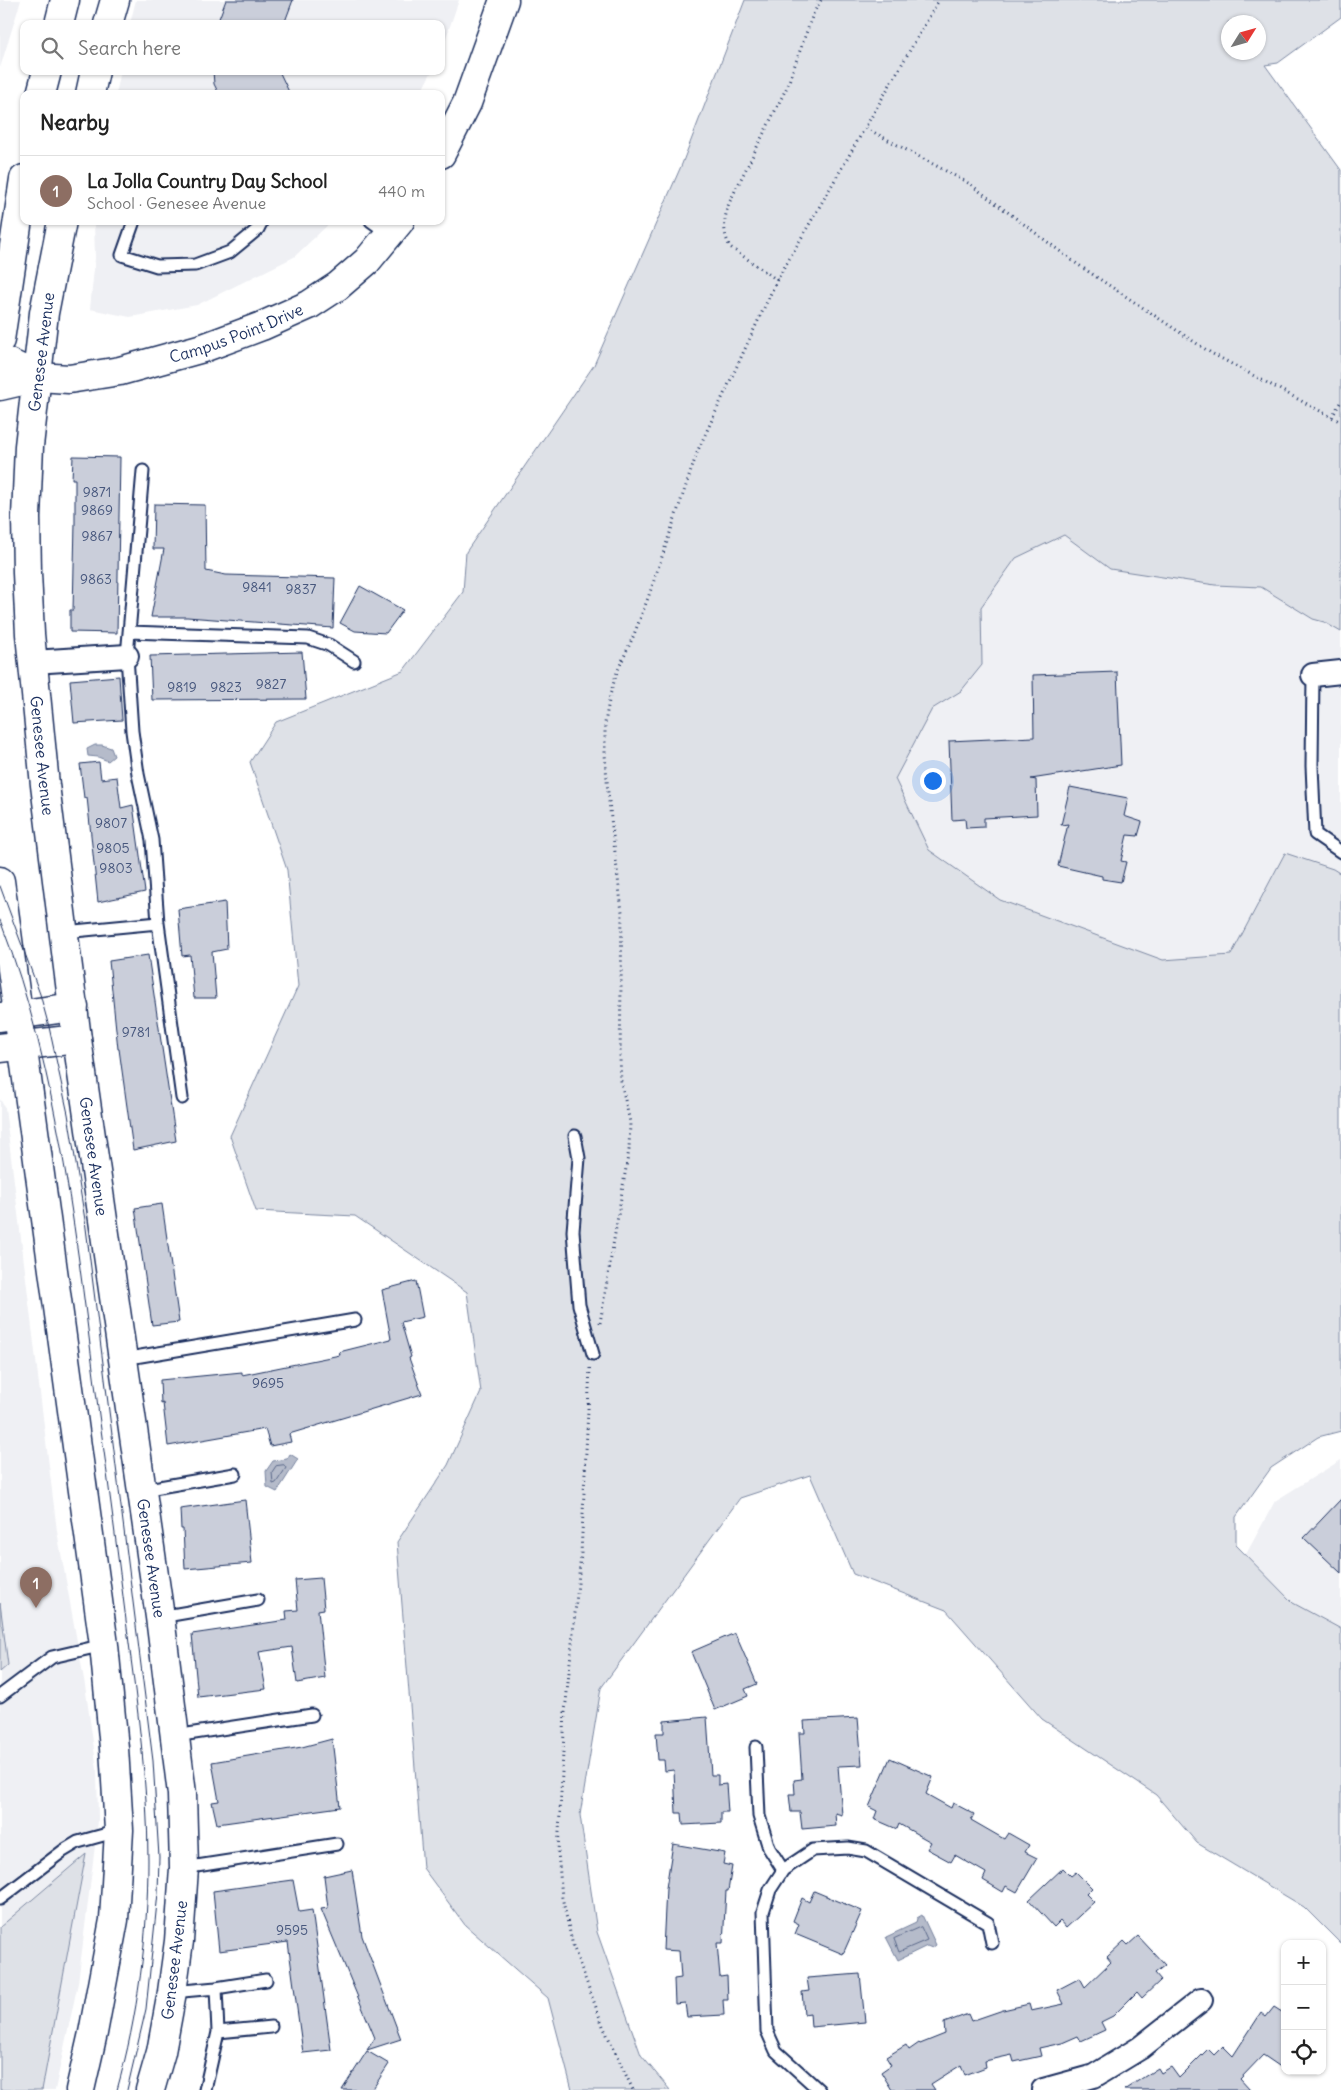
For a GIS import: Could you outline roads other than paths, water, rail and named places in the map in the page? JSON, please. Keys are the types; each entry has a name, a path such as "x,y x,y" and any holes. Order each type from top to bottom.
{"main road":[{"path":"59,20 65,0"},
{"path":"109,20 115,0"},
{"path":"445,146 468,103 504,0"},
{"path":"43,90 46,75"},
{"path":"91,90 94,75"},
{"path":"0,340 20,206"},
{"name":"Genesee Avenue","path":"61,225 44,313 39,377 29,446 26,517 27,573 44,777 77,1039 160,1617 182,1794 184,1868 178,1942 172,1992 150,2090"},
{"name":"Campus Point Drive","path":"0,386 39,377 69,380 129,370 203,348 262,326 309,305 338,286 367,261 387,226"},
{"name":"Campus Point Drive","path":"0,359 39,377"},
{"path":"0,881 11,1047 104,1645 114,1748 119,1830 114,1920 93,2033 80,2090"},
{"path":"9,1015 74,1007"},
{"path":"11,1047 77,1039"}],"street":[{"path":"33,662 127,656"},
{"path":"1313,675 1341,672"},
{"path":"1043,2090 1094,2076 1140,2048 1201,2000"}],"lane":[{"path":"133,225 122,255 158,266 195,265 230,252 258,229 260,225"},
{"path":"143,471 127,656 132,731 138,774 152,840 158,923 182,1098"},
{"path":"129,632 308,638 329,645 354,661"},
{"path":"1313,675 1312,766 1315,834 1341,852"},
{"path":"64,932 158,923"},
{"path":"575,1136 579,1158 573,1231 579,1305 593,1354"},
{"path":"122,1359 355,1320"},
{"path":"142,1490 235,1474"},
{"path":"160,1617 258,1600"},
{"path":"0,1696 52,1657 104,1645"},
{"path":"175,1736 312,1715"},
{"path":"756,1747 759,1816 769,1848 783,1870"},
{"path":"0,1899 63,1851 78,1842 119,1830"},
{"path":"184,1868 337,1844"},
{"path":"819,2090 776,2051 767,2031 763,1912 770,1890 783,1870 812,1850 848,1848 866,1852 988,1923 992,1943"},
{"path":"172,1992 216,1988 266,1980"},
{"path":"205,2090 218,2032 216,1988"},
{"path":"218,2032 271,2027"}],"water":[{"path":"95,745 111,748 114,756 108,761 88,756 87,749"},
{"path":"290,1454 298,1459 277,1492 267,1487 266,1471 273,1461 287,1459"},
{"path":"922,1915 936,1945 932,1948 927,1946 898,1960 886,1937 916,1923 917,1918"}],"tram line":[{"path":"0,886 40,994 68,1114 85,1220 153,1761 159,1857 158,1893 146,2009 127,2090"},
{"path":"0,920 21,980 38,1041 64,1164 83,1289 141,1744 148,1831 148,1889 144,1947 131,2033 117,2090"}],"place":[{"name":"La Jolla Country Day School","path":"36,1608"}]}
